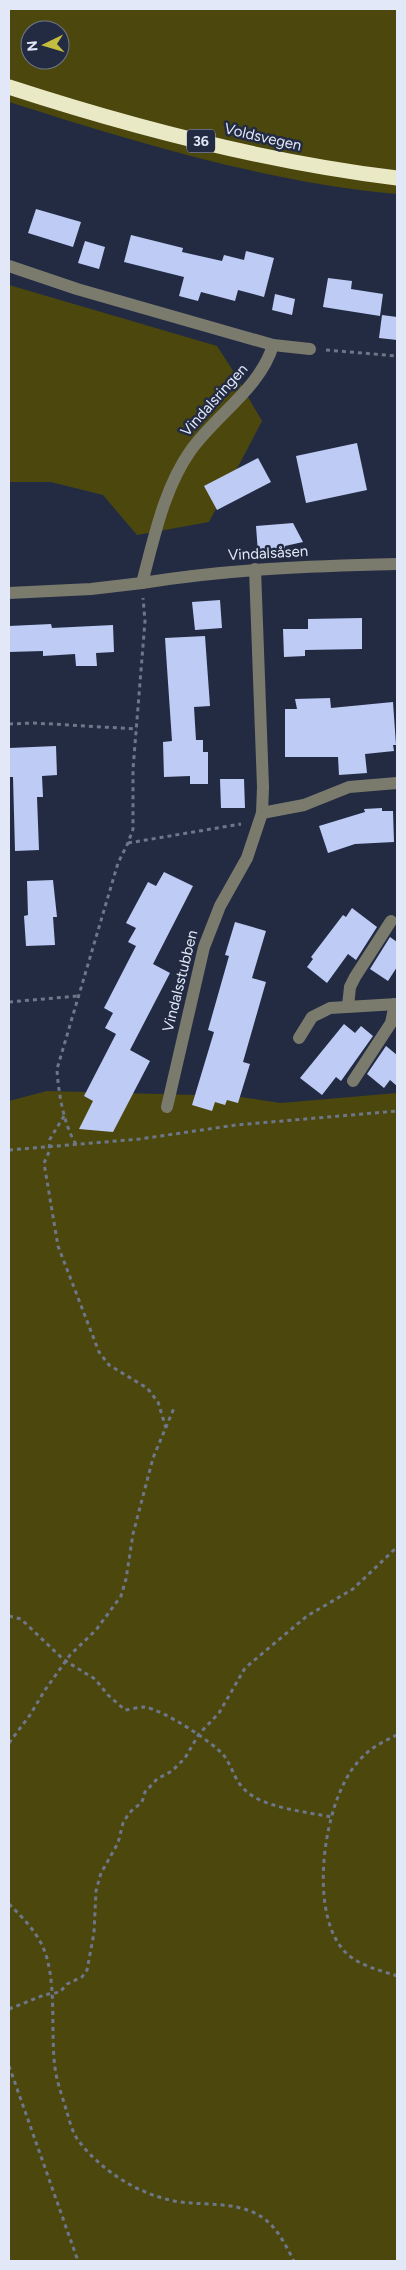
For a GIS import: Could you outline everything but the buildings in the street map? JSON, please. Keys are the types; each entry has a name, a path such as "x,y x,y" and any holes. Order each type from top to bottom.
{"highway":[{"name":"Voldsvegen","path":"9,87 103,116 255,154 325,168 397,178"}],"street":[{"path":"9,266 77,289 273,345 310,349"},
{"name":"Vindalsringen","path":"142,582 159,520 174,481 189,452 207,428 257,378 268,362 273,345"},
{"name":"Vindalsåsen","path":"142,582 203,573 255,569 397,564"},
{"name":"Vindalsstubben","path":"167,1107 208,933 220,906 247,858 262,813 255,569"},
{"path":"9,593 92,589 142,582"},
{"path":"262,813 304,805 349,787 397,783"},
{"path":"348,1006 350,987 355,977 391,921"},
{"path":"299,1038 312,1017 330,1008 396,1004 391,1023 353,1081"}],"path":[{"path":"310,349 397,356"},
{"path":"76,1144 68,1133 58,1085 58,1069 118,863 133,828 133,769 145,621 142,582"},
{"path":"9,724 34,723 137,729"},
{"path":"128,843 242,824 259,826"},
{"path":"9,1002 78,996"},
{"path":"9,1150 140,1139 236,1125 397,1111"},
{"path":"64,1115 50,1138 49,1152 44,1163 58,1246 99,1352 109,1365 147,1388 158,1402 166,1428"},
{"path":"9,1743 30,1715 44,1690 78,1646 110,1612 121,1596 126,1580 129,1554 153,1458 174,1408"},
{"path":"9,2009 44,1995 60,1992 67,1984 82,1977 87,1970 94,1933 96,1891 101,1873 118,1843 123,1823 129,1813 142,1802 145,1792 157,1778 172,1771 185,1758 199,1734 219,1713 245,1668 307,1616 352,1589 397,1547"},
{"path":"9,1616 21,1619 67,1662 95,1678 108,1695 126,1710 145,1707 199,1734 225,1756 245,1790 258,1798 284,1808 332,1817"},
{"path":"397,1734 377,1744 356,1763 343,1786 332,1817 322,1890 328,1922 340,1947 356,1962 397,1976"},
{"path":"9,1904 30,1927 42,1945 48,1964 55,2069 70,2123 77,2139 106,2168 139,2190 189,2203 219,2204 248,2210 267,2220 283,2241 294,2261"},
{"path":"9,2066 78,2261"}],"shaded area":[{"path":"9,9 397,9 397,194 298,180 249,170 104,132 9,102"},
{"path":"9,285 217,346 262,421 209,522 137,535 103,495 51,482 9,482"},
{"path":"47,1091 233,1096 281,1103 397,1093 397,2261 9,2261 9,1101"}]}
